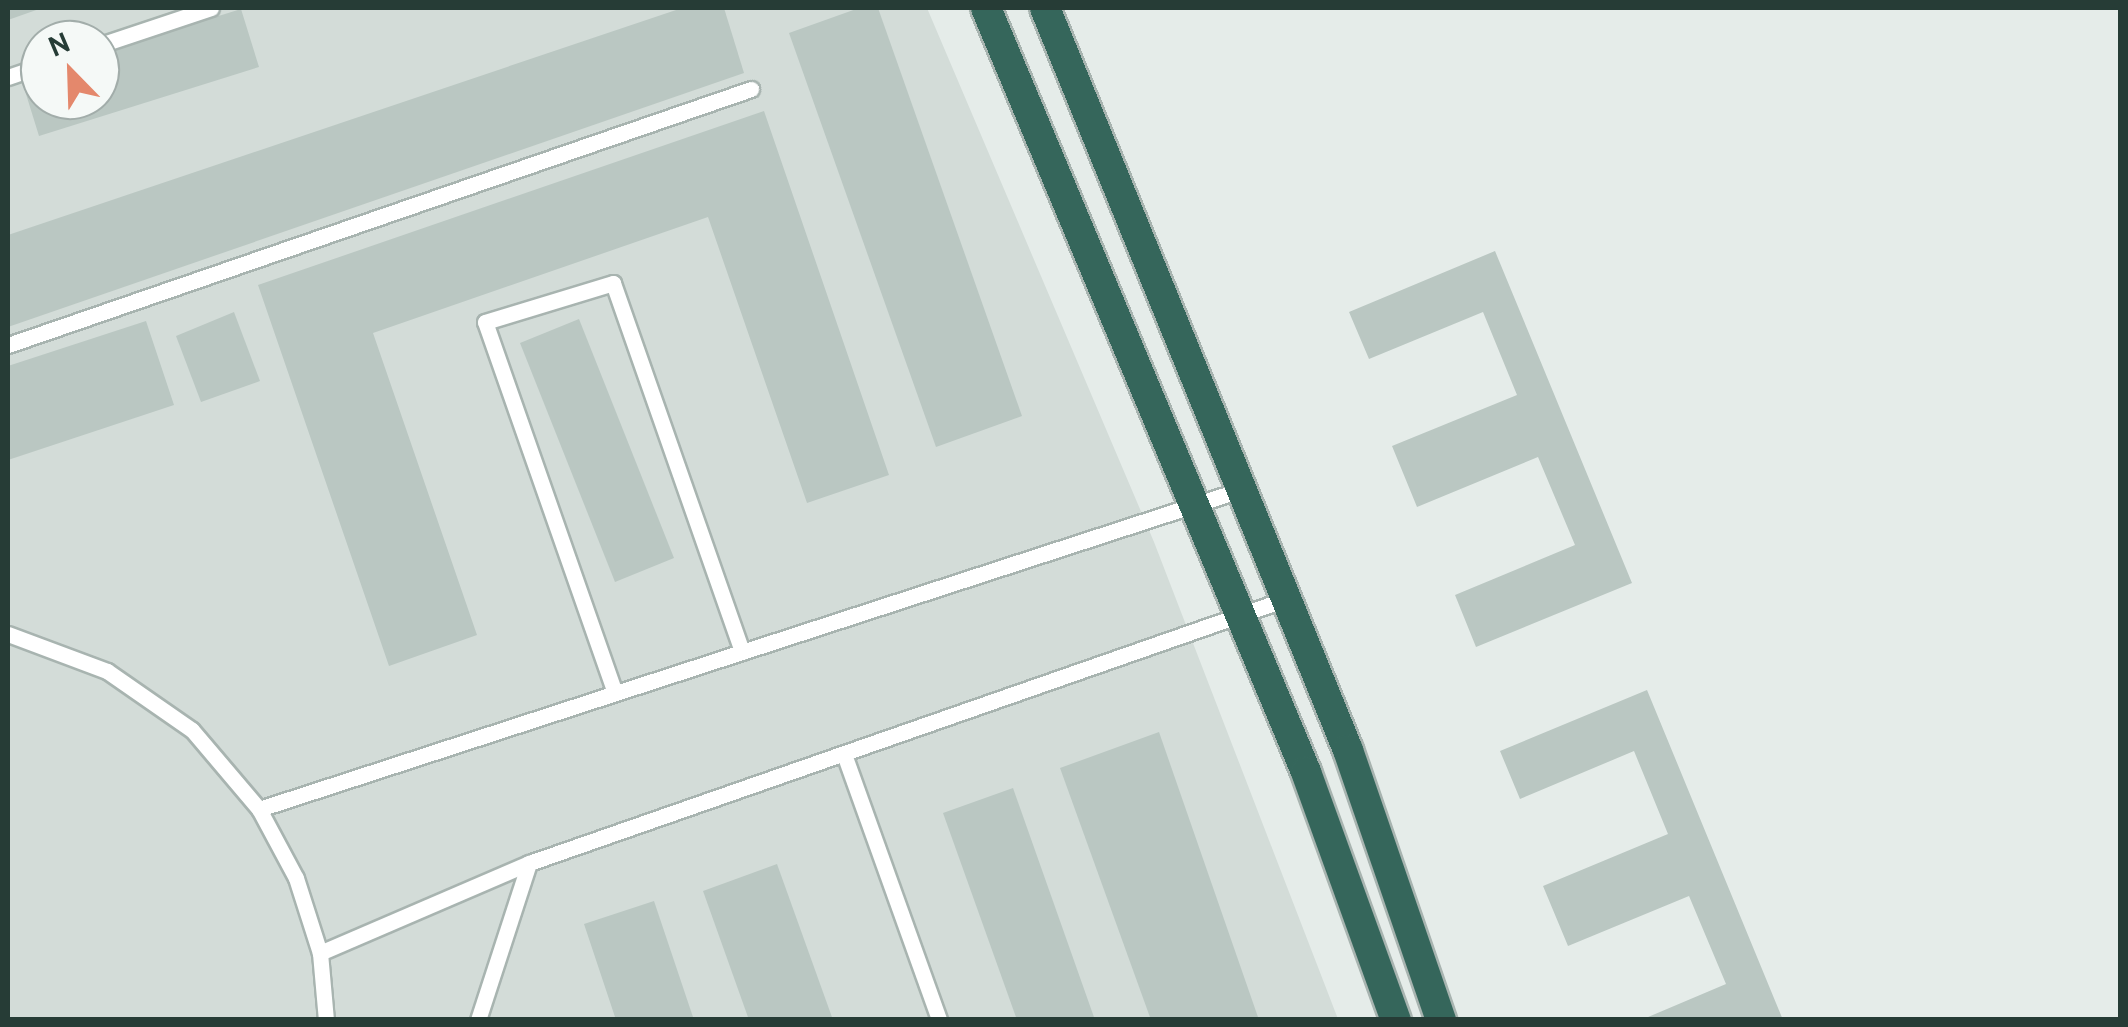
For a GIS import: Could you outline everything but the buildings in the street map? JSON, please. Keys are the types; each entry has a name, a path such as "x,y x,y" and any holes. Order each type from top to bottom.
{"highway":[{"path":"986,8 1238,618 1306,772 1396,1020"},
{"path":"1046,8 1348,750 1441,1020"}],"lane":[{"path":"120,38 211,8"},
{"path":"8,346 751,89"},
{"path":"615,693 485,322 613,282 742,652"},
{"path":"259,808 1240,490"},
{"path":"320,953 529,863 1286,599"},
{"path":"8,634 121,681 192,730 259,808 296,878 320,953 326,1020"},
{"path":"844,754 938,1020"},
{"path":"478,1020 529,863"}],"shaded area":[{"path":"8,8 927,8 1154,542 1338,1019 8,1019"}]}
